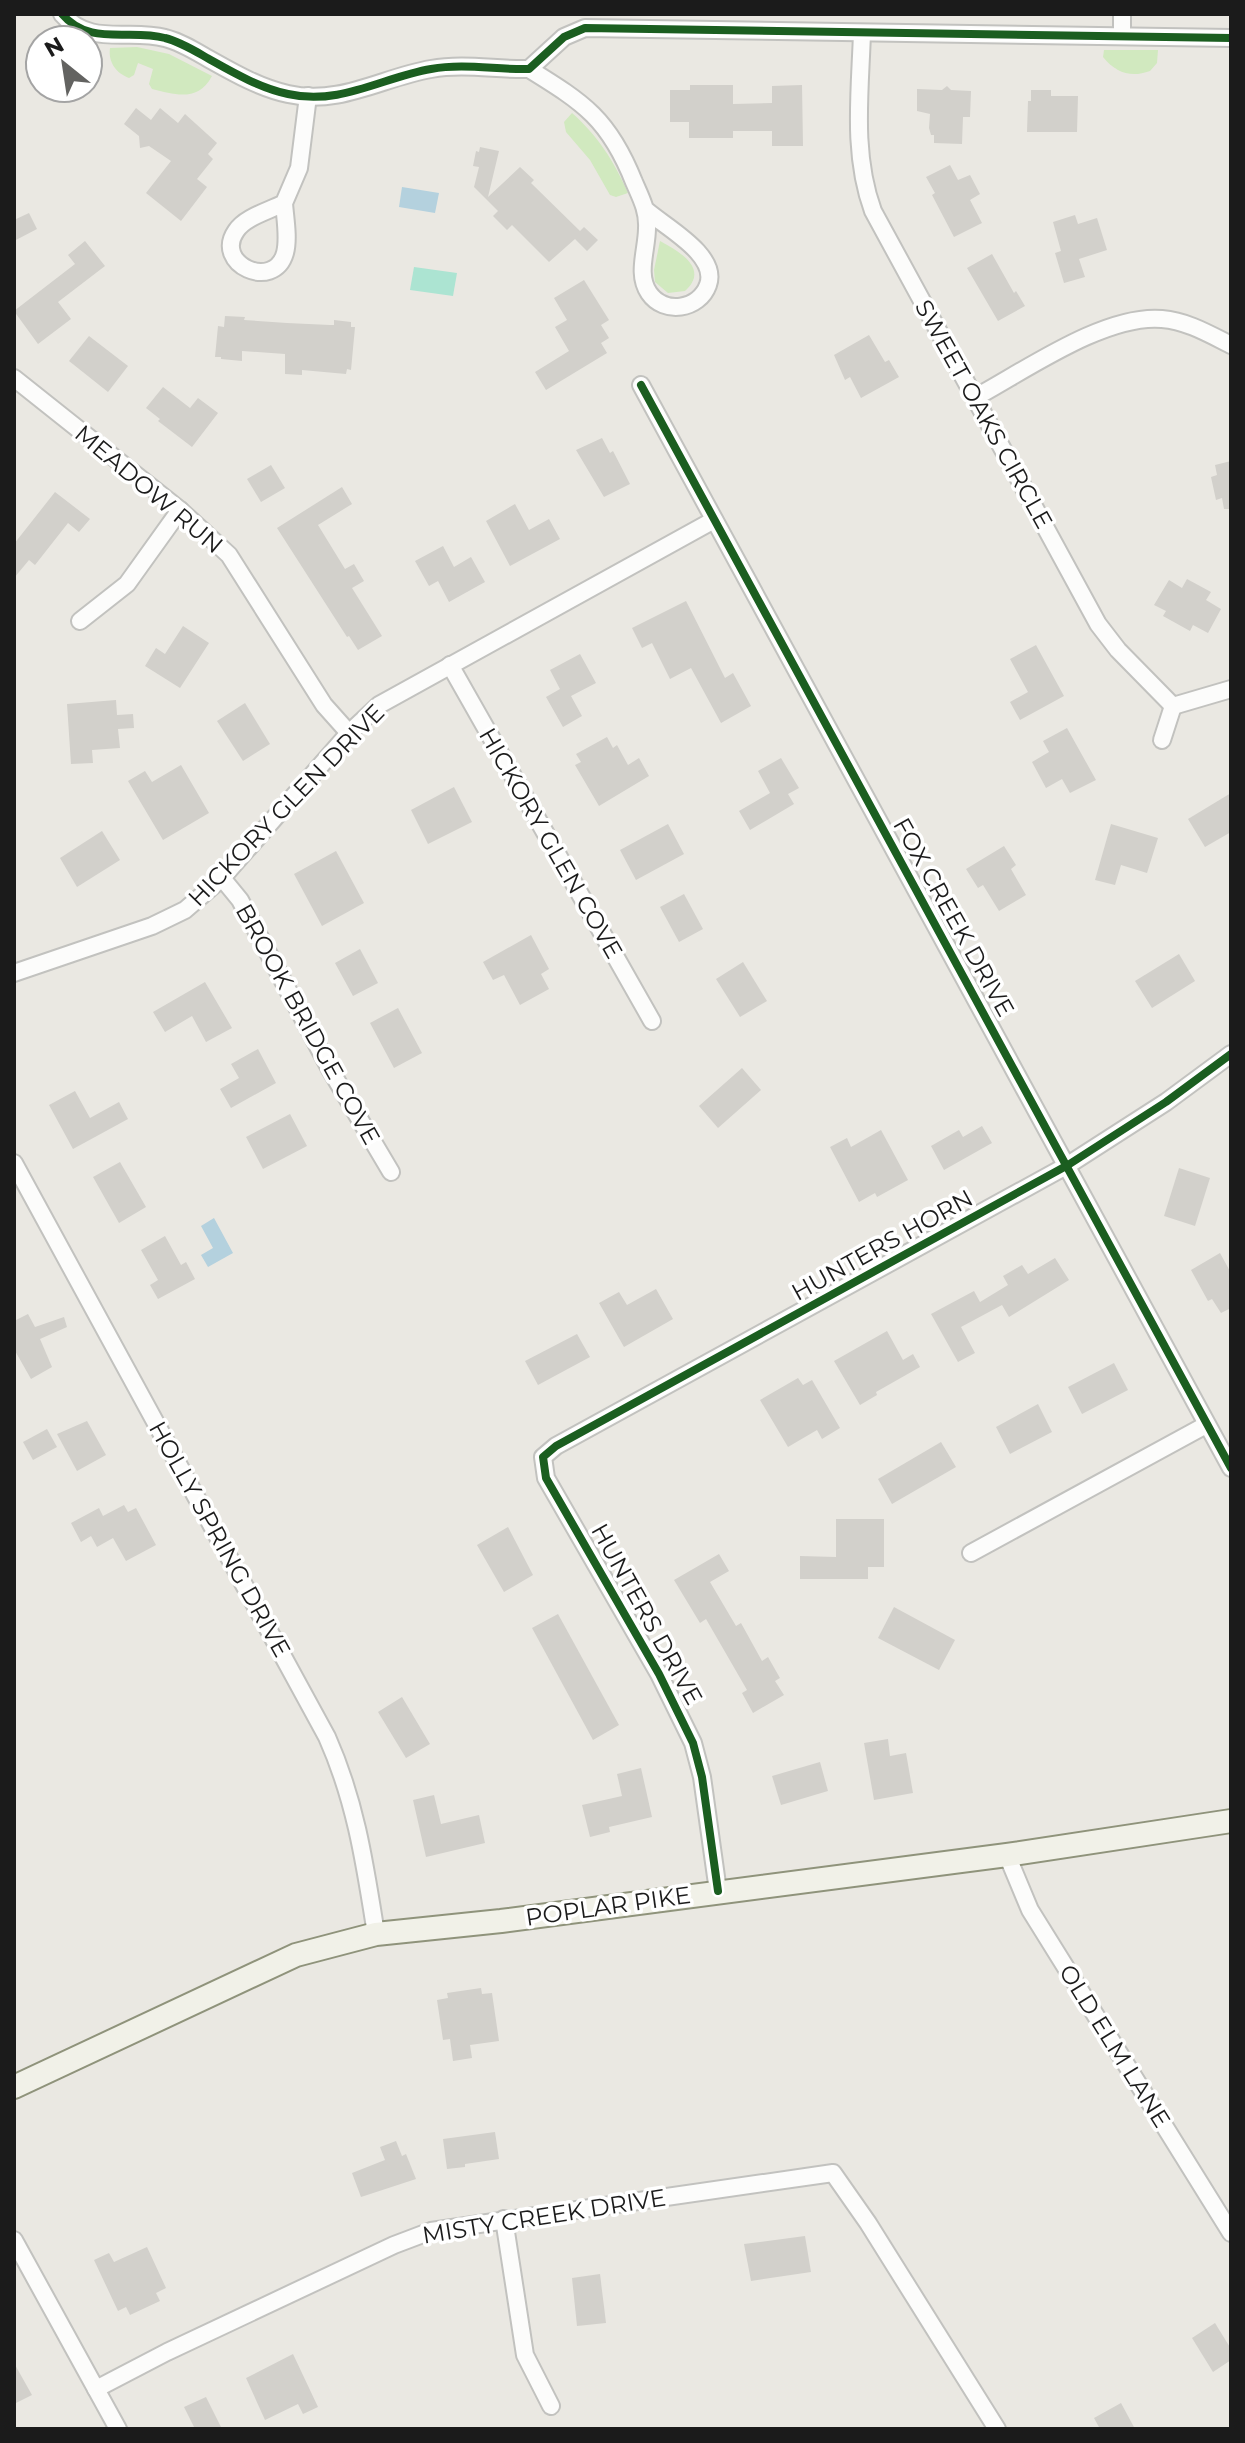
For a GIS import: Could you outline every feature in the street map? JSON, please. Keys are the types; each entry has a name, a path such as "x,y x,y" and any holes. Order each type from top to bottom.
{"main road":[{"name":"POPLAR PIKE","path":"14,2087 296,1955 376,1934 501,1921 1007,1855 1231,1821"}],"street":[{"path":"62,14 75,27 101,36 135,34 166,38 267,88 308,96 345,93 432,68 478,66 529,69 580,101 599,120 626,162 646,210 644,285 656,301 664,305 678,308 689,304 700,298 707,288 709,270 706,263 685,239 646,210"},
{"path":"1122,14 1122,35"},
{"path":"529,69 576,30 618,27 1231,38"},
{"name":"SWEET OAKS CIRCLE","path":"862,33 859,150 865,188 873,211 1098,624 1118,650 1173,706"},
{"path":"284,203 299,168 308,96"},
{"path":"976,397 1097,332 1137,319 1180,322 1231,345"},
{"name":"MEADOW RUN","path":"14,378 180,510 229,555 315,693 349,733"},
{"name":"FOX CREEK DRIVE","path":"641,385 1231,1468"},
{"path":"80,621 127,584 180,510"},
{"name":"HICKORY GLEN DRIVE","path":"14,973 169,919 200,899 349,733 379,705 714,520"},
{"name":"HICKORY GLEN COVE","path":"450,665 652,1021"},
{"path":"1162,740 1173,706 1231,689"},
{"name":"BROOK BRIDGE COVE","path":"222,878 240,900 331,1071 391,1172"},
{"name":"HUNTERS HORN","path":"543,1457 556,1446 1068,1165 1166,1102 1231,1054"},
{"name":"HOLLY SPRING DRIVE","path":"14,1163 327,1737 350,1794 361,1840 376,1934"},
{"path":"971,1553 1206,1425"},
{"name":"HUNTERS DRIVE","path":"543,1457 546,1478 659,1674 693,1743 700,1769 718,1891"},
{"name":"OLD ELM LANE","path":"1007,1855 1030,1910 1231,2233"},
{"name":"MISTY CREEK DRIVE","path":"96,2389 167,2352 394,2245 431,2231 833,2173 997,2429"},
{"path":"504,2219 525,2355 551,2406"},
{"path":"14,2240 118,2429"}],"green space":[{"path":"137,47 169,54 212,76 200,90 193,93 178,94 152,89 149,84 153,69 138,63 134,75 129,78 120,73 112,62 110,48"},
{"path":"1104,50 1158,50 1157,63 1150,71 1124,73 1103,57"},
{"path":"572,113 604,150 628,193 616,197 610,195 590,160 566,132 564,122"},
{"path":"660,241 683,255 693,268 692,283 685,291 668,293 655,282 654,270"},
{"path":"414,267 457,273 453,296 410,290"}],"water":[{"path":"402,187 439,193 435,213 399,207"},
{"path":"214,1218 233,1253 208,1267 201,1255 213,1248 201,1226"}],"building":[{"path":"690,85 733,85 733,104 772,103 772,86 802,85 803,146 772,146 772,131 733,131 733,138 689,138 689,122 670,122 670,90 690,90"},
{"path":"947,86 951,90 971,91 970,117 963,117 962,144 934,143 934,135 931,135 929,128 930,114 917,111 917,89 942,90"},
{"path":"1031,90 1051,90 1051,96 1078,96 1077,132 1027,132"},
{"path":"136,108 151,120 160,108 178,123 185,114 217,143 208,154 213,159 197,179 207,187 181,221 146,193 171,161 149,146 140,148 139,136 124,124"},
{"path":"480,147 499,151 488,197 520,167 534,180 531,183 580,231 584,227 598,240 587,251 575,239 549,262 512,225 507,230 493,216 498,211 474,187 479,167 473,166"},
{"path":"950,165 958,180 970,175 980,194 970,200 982,223 954,237 926,177"},
{"path":"29,213 37,229 14,241 14,220"},
{"path":"1075,215 1078,224 1097,218 1107,250 1079,259 1085,277 1064,283 1055,253 1061,251 1053,222"},
{"path":"85,241 105,266 58,302 71,319 38,344 14,311 75,264 68,255"},
{"path":"992,254 1025,306 998,321 967,268"},
{"path":"584,280 609,320 601,325 609,338 601,343 607,353 546,390 535,372 569,351 555,327 567,320 554,298"},
{"path":"225,316 287,323 334,325 334,320 351,322 351,327 355,327 351,370 347,369 346,374 302,370 302,375 285,374 285,354 242,351 242,361 215,357 218,326 224,327"},
{"path":"869,335 885,362 889,360 899,377 861,398 850,377 845,380 834,355"},
{"path":"89,336 128,366 108,392 69,361"},
{"path":"163,387 190,408 198,398 218,413 192,447 146,408"},
{"path":"602,438 610,453 613,451 630,484 604,497 576,450"},
{"path":"1231,461 1231,509 1224,509 1222,498 1216,500 1211,477 1217,475 1215,465"},
{"path":"271,465 285,488 261,502 247,479"},
{"path":"342,487 352,504 318,525 345,569 354,564 364,581 352,588 382,636 358,650 277,528"},
{"path":"55,492 90,519 79,532 68,523 35,565 29,560 14,578 14,544"},
{"path":"515,504 529,530 549,519 560,539 510,566 486,521"},
{"path":"443,546 454,567 471,557 485,582 449,602 438,581 429,586 415,561"},
{"path":"1187,579 1211,592 1206,600 1221,609 1208,633 1193,625 1190,631 1163,616 1166,611 1154,605 1169,580 1182,588"},
{"path":"686,601 725,678 733,673 751,706 721,723 691,668 670,679 652,643 642,648 632,628"},
{"path":"183,626 209,643 180,688 145,666 156,648 165,654"},
{"path":"1036,645 1064,696 1020,720 1010,702 1028,692 1010,659"},
{"path":"580,654 596,683 571,696 582,716 563,727 546,697 560,689 550,670"},
{"path":"116,700 117,715 133,714 134,728 118,729 120,748 92,750 93,763 71,764 67,704"},
{"path":"245,703 270,744 243,761 217,721"},
{"path":"1067,728 1096,780 1070,793 1062,779 1046,788 1032,762 1049,752 1043,741"},
{"path":"607,737 613,748 617,745 628,765 639,758 649,776 599,806 575,765 581,762 576,754"},
{"path":"781,758 799,788 788,794 794,804 750,830 739,811 770,793 758,771"},
{"path":"181,765 209,813 163,840 128,781 145,771 152,782"},
{"path":"454,787 472,822 428,844 411,810"},
{"path":"1231,793 1231,832 1205,847 1188,819"},
{"path":"668,824 684,854 636,880 620,850"},
{"path":"1111,824 1158,838 1147,873 1121,865 1115,885 1095,880"},
{"path":"102,831 120,860 77,887 60,858"},
{"path":"1004,846 1016,865 1011,869 1026,895 999,911 983,885 978,888 966,869"},
{"path":"336,851 364,903 322,926 294,874"},
{"path":"684,894 703,929 679,942 660,907"},
{"path":"531,935 549,969 541,974 549,989 520,1005 504,975 493,980 483,962"},
{"path":"360,949 378,983 353,996 335,963"},
{"path":"1179,954 1195,981 1152,1008 1135,981"},
{"path":"743,962 767,1001 740,1017 716,979"},
{"path":"205,982 232,1028 206,1042 192,1016 165,1032 153,1012"},
{"path":"398,1008 422,1053 394,1068 370,1023"},
{"path":"258,1049 276,1083 231,1108 220,1089 239,1078 231,1064"},
{"path":"742,1068 761,1090 718,1128 699,1106"},
{"path":"75,1091 90,1118 119,1102 128,1119 73,1149 49,1105"},
{"path":"290,1114 307,1146 263,1169 246,1137"},
{"path":"982,1126 992,1143 944,1170 931,1146 959,1130 963,1137"},
{"path":"881,1130 908,1180 877,1197 875,1193 859,1202 830,1147 847,1138 851,1147"},
{"path":"120,1162 146,1207 119,1223 93,1177"},
{"path":"1179,1168 1210,1178 1195,1226 1164,1216"},
{"path":"165,1236 181,1265 186,1262 195,1279 158,1299 150,1285 158,1280 141,1250"},
{"path":"1220,1253 1231,1273 1231,1308 1221,1313 1212,1299 1208,1301 1191,1270"},
{"path":"1055,1258 1069,1280 1009,1317 1002,1305 961,1327 975,1353 958,1362 931,1314 974,1291 980,1302 1008,1285 1003,1276 1022,1265 1028,1274"},
{"path":"656,1289 673,1319 624,1347 599,1303 619,1292 627,1305"},
{"path":"28,1314 35,1327 64,1317 67,1327 40,1339 52,1367 31,1379 14,1349 14,1321"},
{"path":"887,1331 903,1360 913,1354 920,1367 876,1392 877,1395 860,1405 834,1361"},
{"path":"577,1334 590,1357 538,1385 525,1361"},
{"path":"1114,1363 1128,1390 1082,1414 1068,1387"},
{"path":"798,1378 803,1385 812,1380 840,1428 822,1439 817,1430 788,1447 760,1400"},
{"path":"1038,1404 1052,1432 1010,1454 996,1427"},
{"path":"87,1421 106,1455 77,1471 57,1434"},
{"path":"47,1429 57,1447 33,1460 23,1442"},
{"path":"941,1442 956,1467 892,1504 878,1479"},
{"path":"124,1505 128,1512 136,1508 156,1545 126,1561 113,1538 97,1547 91,1536 81,1542 71,1523 99,1508 103,1516"},
{"path":"836,1519 884,1519 884,1567 868,1567 868,1579 800,1579 800,1556 836,1557"},
{"path":"508,1527 533,1575 504,1592 477,1545"},
{"path":"719,1554 729,1571 710,1582 736,1626 741,1623 762,1661 768,1657 780,1678 775,1681 784,1695 753,1713 742,1693 747,1690 706,1619 700,1623 674,1580"},
{"path":"894,1607 955,1640 939,1670 878,1638"},
{"path":"558,1614 619,1725 593,1740 532,1628"},
{"path":"402,1697 430,1744 406,1758 378,1712"},
{"path":"888,1739 890,1756 906,1753 913,1793 874,1800 864,1743"},
{"path":"820,1762 828,1791 781,1805 772,1776"},
{"path":"641,1768 652,1817 609,1827 610,1832 590,1837 582,1805 622,1796 617,1774"},
{"path":"434,1795 441,1824 479,1815 485,1843 426,1857 413,1800"},
{"path":"481,1988 482,1994 492,1993 499,2041 470,2045 472,2058 453,2061 450,2039 443,2040 437,2000 448,1998 447,1993"},
{"path":"495,2132 499,2159 447,2169 443,2139"},
{"path":"396,2141 402,2156 406,2154 416,2179 361,2197 352,2173 385,2160 380,2147"},
{"path":"805,2236 811,2272 751,2281 744,2244"},
{"path":"147,2247 166,2288 156,2293 160,2301 130,2315 126,2307 118,2311 94,2260 109,2253 114,2262"},
{"path":"600,2274 606,2323 577,2326 572,2278"},
{"path":"1215,2323 1231,2349 1231,2360 1213,2372 1192,2338"},
{"path":"293,2354 318,2407 303,2414 298,2404 265,2420 246,2378"},
{"path":"14,2363 32,2395 14,2404"},
{"path":"206,2397 222,2429 195,2429 184,2407"},
{"path":"1121,2403 1135,2429 1100,2429 1094,2418"}],"cycle path":[{"path":"62,14 73,24 97,33 151,35 171,40 257,84 307,97 343,93 443,67 529,69 564,37 585,28 1231,38"},
{"path":"641,385 1231,1468"},
{"path":"718,1891 702,1777 693,1743 659,1674 546,1478 543,1457 556,1446 1068,1165 1166,1102 1231,1054"}]}
